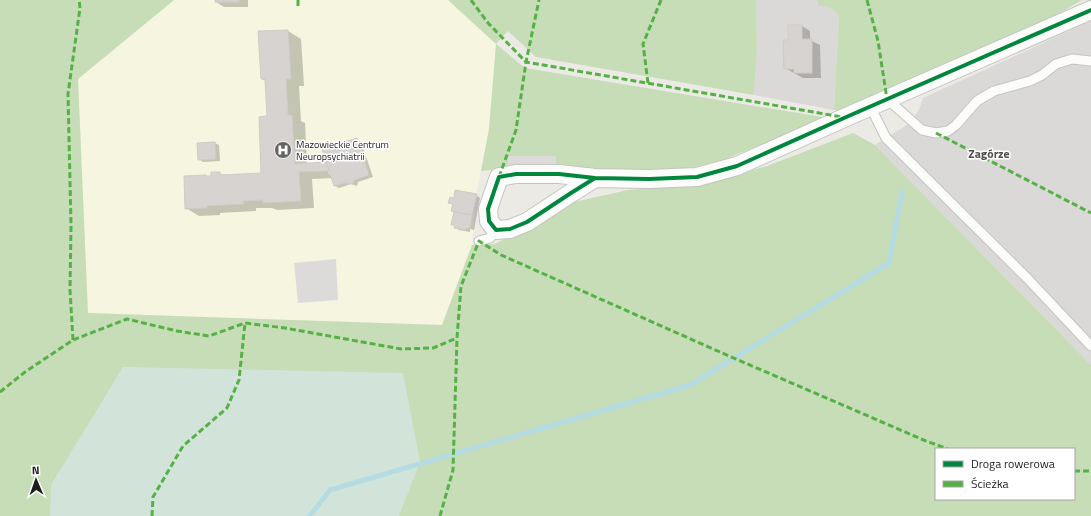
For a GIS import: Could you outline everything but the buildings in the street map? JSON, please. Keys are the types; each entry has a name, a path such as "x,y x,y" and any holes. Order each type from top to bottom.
{"street":[{"path":"596,178 527,222 510,229 496,230 489,221 488,209 499,177 516,174 559,174 596,178 649,179 697,177 737,166 870,106 1091,10"}],"lane":[{"path":"887,99 922,130 936,134 948,131 956,125 977,101 994,91 1030,81 1042,75 1056,64 1072,59 1091,61"},
{"path":"870,106 886,138 1027,278 1091,346"},
{"path":"478,241 490,238 496,230"}],"shaded area":[{"name":"Mazowieckie Centrum Neuropsychiatrii","path":"174,0 448,0 496,44 489,129 475,202 472,245 442,325 87,313 78,79"},
{"path":"756,0 817,0 818,6 827,6 839,15 834,110 754,95 757,51"},
{"path":"1091,21 1091,365 875,145 910,123 919,110 923,98"},
{"path":"507,156 556,156 556,168 508,168"},
{"path":"336,259 338,300 298,303 294,263"},
{"path":"123,367 403,373 420,462 399,516 50,516 51,485"}],"green space":[{"path":"0,0 174,0 78,79 88,313 442,325 472,245 495,244 574,202 628,190 704,184 767,166 853,133 875,145 1091,365 1091,516 0,516"},
{"path":"448,0 756,0 757,51 754,95 536,57 508,31 496,44"},
{"path":"817,0 1082,0 1053,17 841,110 834,110 839,15 827,6 818,6"},
{"path":"496,44 525,68 828,118 725,159 683,170 604,172 556,168 556,156 508,156 508,168 481,171 489,129"}],"waterway":[{"path":"310,516 330,490 690,385 889,263 902,192"}],"marked path":[{"path":"73,340 70,290 71,225 68,94 80,8 79,0"},
{"path":"298,0 298,6"},
{"path":"471,0 488,23 526,62 842,117"},
{"path":"499,177 516,130 526,62 539,0"},
{"path":"648,83 643,44 661,0"},
{"path":"867,0 878,41 887,99"},
{"path":"936,133 1091,213"},
{"path":"440,516 453,470 457,338 461,286 479,241 501,255 729,356 945,448"},
{"path":"0,392 25,372 73,340 127,319 177,331 209,336 245,323 285,328 401,349 433,348 457,338"},
{"path":"152,516 153,497 183,446 227,408 239,380 245,323"},
{"path":"1075,471 1091,471"}],"cycle path":[{"path":"595,178 527,222 510,229 496,230 489,221 488,209 499,177 516,174 559,174 595,178 649,179 697,177 737,166 1091,10"}],"place":[{"name":"Mazowieckie Centrum Neuropsychiatrii","path":"283,150"}],"district":[{"name":"Zagórze","path":"989,153"}]}
